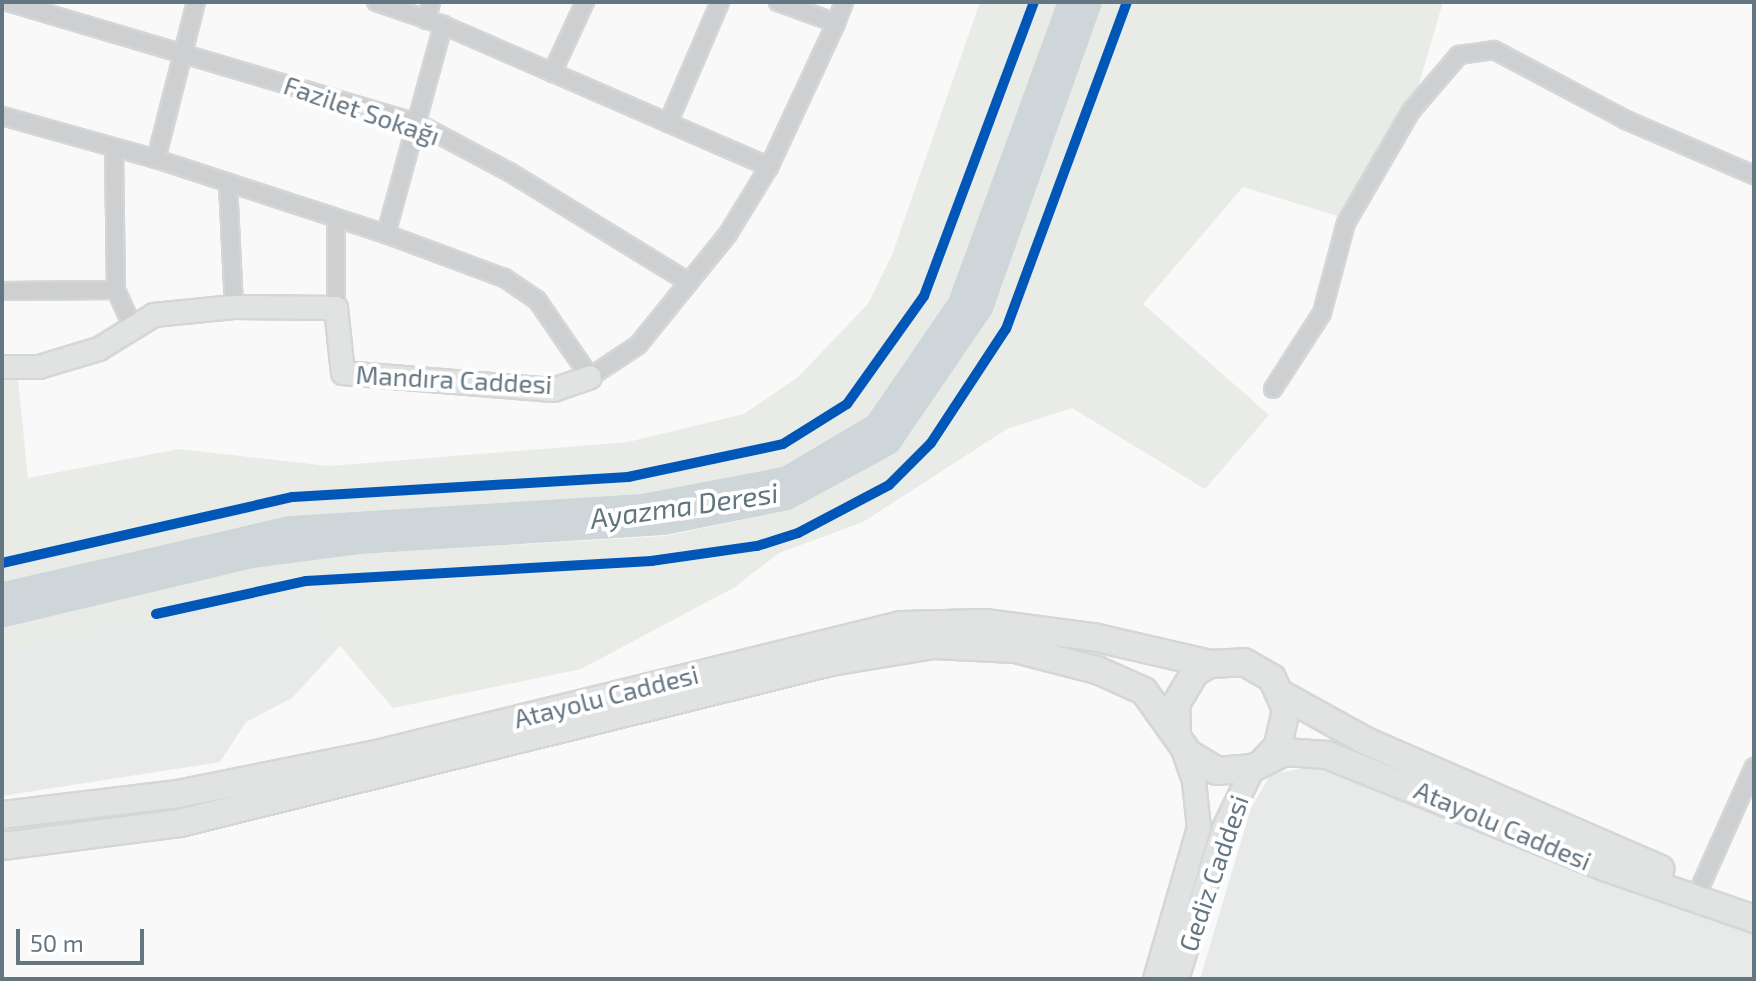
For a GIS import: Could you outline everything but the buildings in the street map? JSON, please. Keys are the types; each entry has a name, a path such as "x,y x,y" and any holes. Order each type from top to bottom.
{"main road":[{"name":"Atayolu Caddesi","path":"2,815 178,794 376,754 901,625 985,623 1078,635 1210,664 1235,661 1259,668 1283,695 1380,747 1650,866 1754,901"},
{"name":"Atayolu Caddesi","path":"2,846 180,823 802,669 934,645 1015,649 1097,670 1144,691 1201,764 1217,771 1253,768 1301,750 1358,764 1607,868 1754,919"},
{"path":"1179,739 1175,713 1183,686 1210,664"},
{"path":"1253,768 1278,746 1285,729 1283,695"}],"street":[{"name":"Fazilet Sokağı","path":"8,2 417,123 511,173 688,282"},
{"path":"156,159 196,2"},
{"path":"376,2 443,25 769,167"},
{"path":"426,20 431,2"},
{"path":"552,73 585,2"},
{"path":"668,123 720,2"},
{"path":"778,2 836,23"},
{"path":"2,116 156,159 386,234 504,278 537,300 590,377 638,345 728,234 769,167 844,2"},
{"path":"386,234 443,25"},
{"path":"1273,389 1322,313 1346,223 1411,111 1459,55 1494,50 1626,120 1754,175"},
{"path":"114,148 116,290 133,328"},
{"path":"228,184 234,307"},
{"path":"2,367 54,362 99,349 154,315 234,307 336,308 336,219"},
{"path":"2,291 116,290"},
{"name":"Mandıra Caddesi","path":"336,308 343,373 553,390 590,377"},
{"name":"Gediz Caddesi","path":"1155,979 1199,828 1194,781 1179,739"},
{"path":"1702,883 1754,767"},
{"name":"Gediz Caddesi","path":"1177,979 1224,828 1253,768"}],"shaded area":[{"path":"980,2 1057,2 949,298 868,416 782,467 641,494 288,516 2,582 2,380 18,380 28,478 179,449 329,466 628,442 744,414 798,377 868,304 892,255"},
{"path":"1103,2 1443,2 1411,111 1338,216 1243,187 1143,304 1269,415 1205,489 1072,408 1007,429 863,522 779,553 735,587 581,669 393,708 289,586 2,653 2,628 254,568 361,554 665,536 790,510 992,313"},
{"path":"289,586 340,646 292,698 246,722 220,762 2,796 2,653"},
{"path":"1329,764 1754,920 1754,979 1200,979 1251,808 1271,774"}],"water":[{"name":"Ayazma Deresi","path":"1057,2 1103,2 992,313 897,452 790,510 665,535 361,554 254,568 2,628 2,582 288,516 641,494 782,467 868,416 949,298"}],"cycle path":[{"path":"2,563 293,497 628,477 783,444 847,404 924,296 1034,2"},
{"path":"156,614 306,581 651,561 757,546 798,533 889,485 931,443 1006,329 1127,2"}]}
